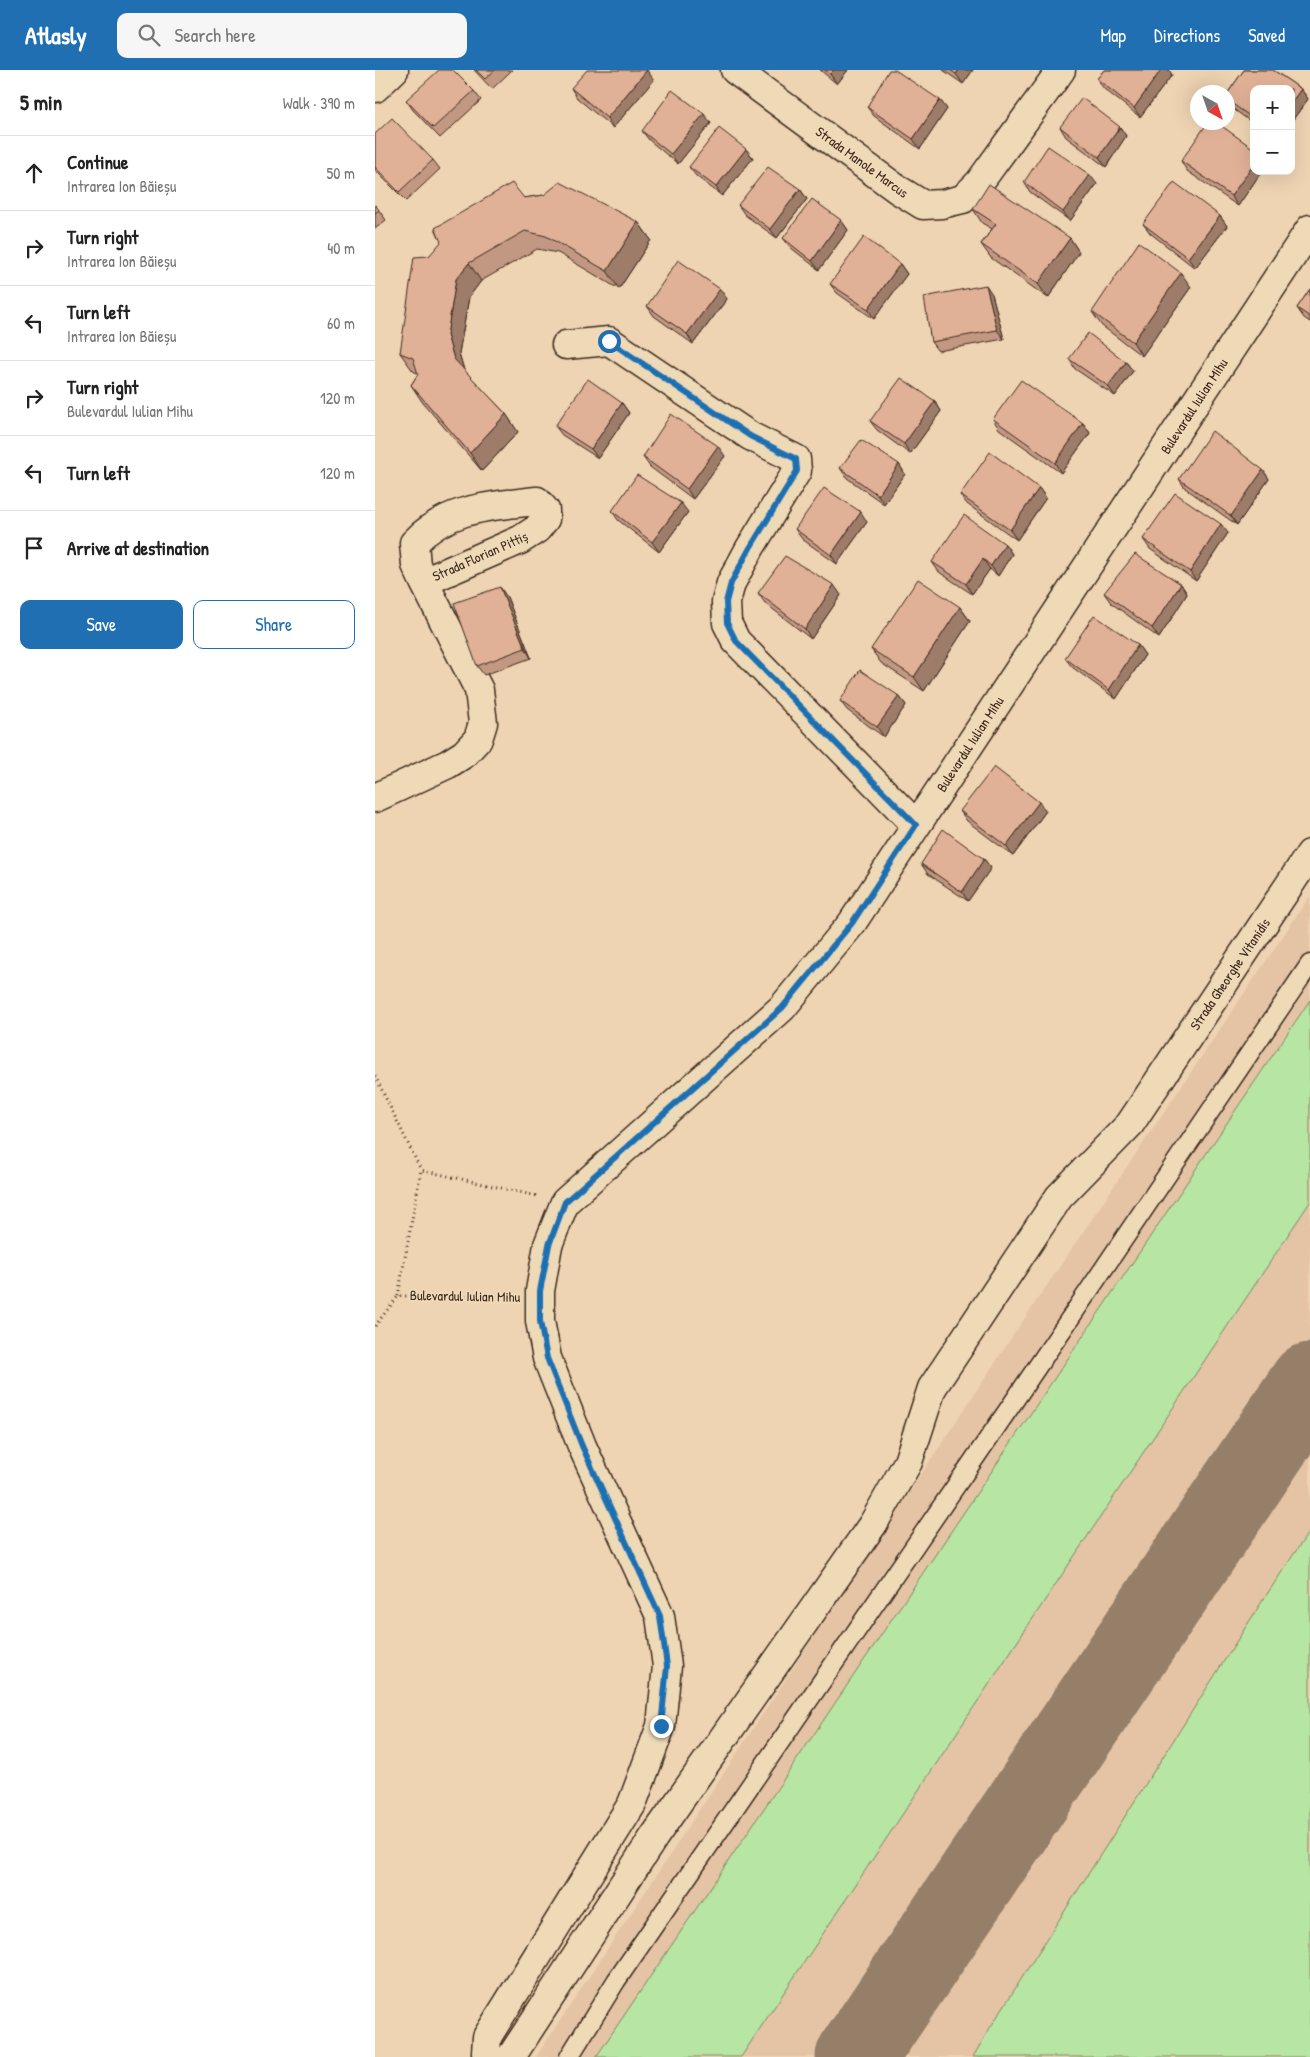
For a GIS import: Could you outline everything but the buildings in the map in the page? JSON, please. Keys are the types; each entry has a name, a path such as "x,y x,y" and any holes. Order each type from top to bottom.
{"street":[{"path":"375,88 394,70"},
{"name":"Strada Manole Marcus","path":"735,70 897,189 923,205 942,204 963,199 979,183 1061,70"},
{"name":"Bulevardul Iulian Mihu","path":"565,1202 782,1008 852,923 1310,229"},
{"path":"566,345 609,341 750,436 796,459 797,471 731,583 726,602 727,623 736,641 916,825"},
{"name":"Strada Florian Pittiș","path":"375,798 448,764 464,754 478,739 483,723 479,690 424,582"},
{"name":"Strada Gheorghe Vitanidis","path":"511,2057 654,1837 873,1524 908,1462 932,1388 1059,1198 1130,1124 1310,854"},
{"path":"490,2057 486,2054 487,2037 632,1804 661,1726 667,1666 660,1616 582,1446 547,1358 540,1321 539,1297 549,1245 565,1202"}],"lane":[{"path":"569,2057 616,1980 1015,1399 1310,964"}],"path":[{"path":"375,1076 421,1170 398,1296"},
{"path":"421,1170 565,1202"},
{"name":"Bulevardul Iulian Mihu","path":"375,1326 398,1296 539,1297"}],"shaded area":[{"path":"1310,896 1310,2057 536,2057 1006,1346"}],"green space":[{"path":"1310,1000 1310,1202 741,2057 596,2057"},
{"path":"1310,1530 1310,2057 973,2057 1261,1603"}],"taxiway":[{"path":"856,2057 1310,1383"}],"route":[{"path":"609,341 750,436 796,459 797,471 731,583 726,602 727,623 736,641 916,825 852,923 782,1008 565,1202 549,1245 539,1297 540,1321 547,1358 582,1446 660,1616 667,1666 661,1726"}]}
